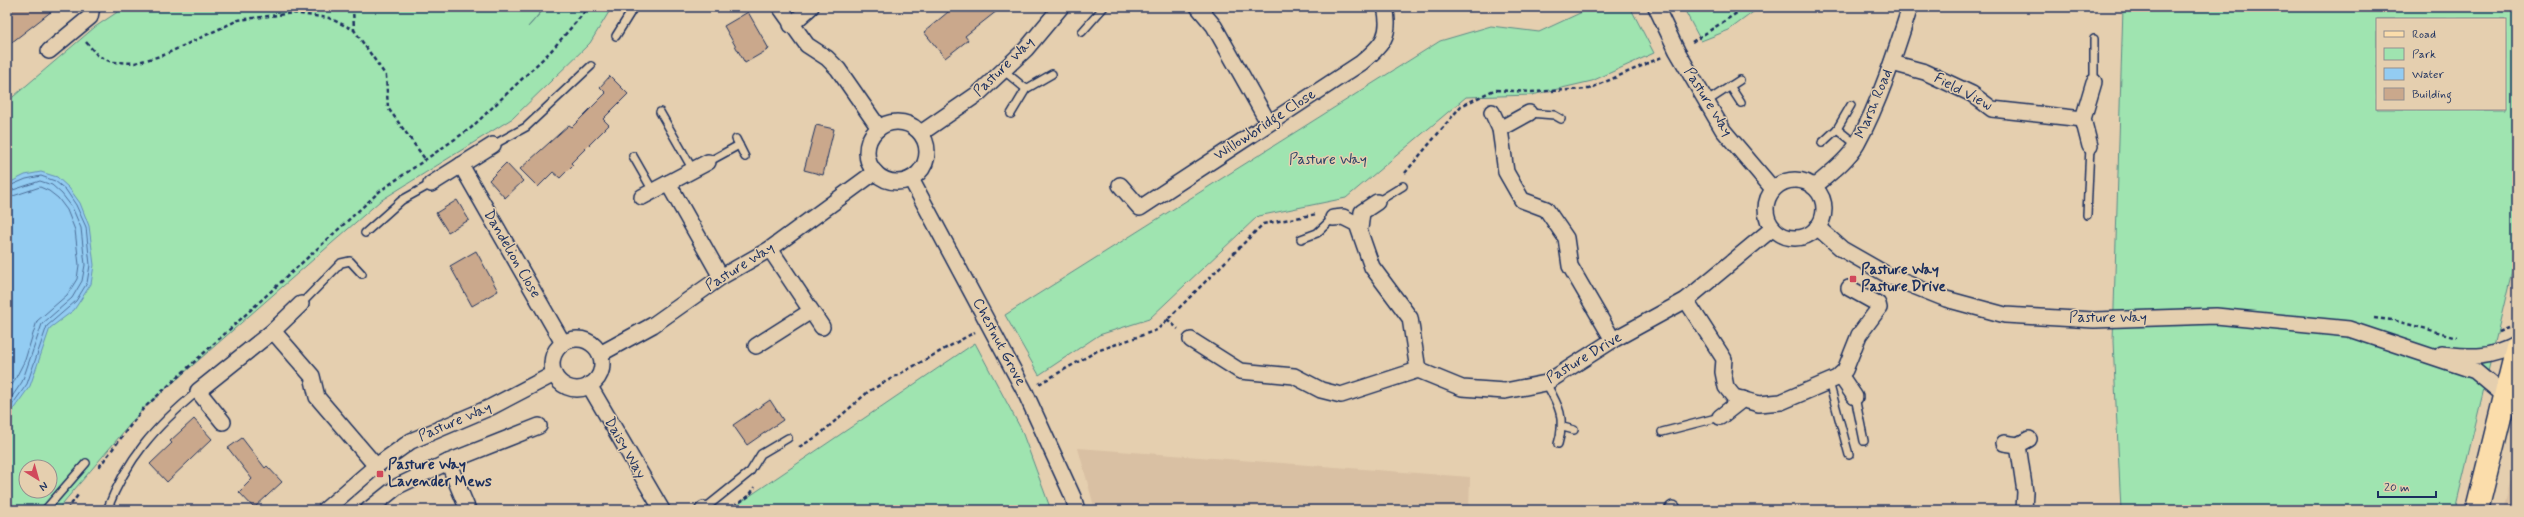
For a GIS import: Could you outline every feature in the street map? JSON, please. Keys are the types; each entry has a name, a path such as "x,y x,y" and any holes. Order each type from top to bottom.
{"main road":[{"path":"2477,510 2517,348"}],"street":[{"path":"49,51 90,17 92,7"},
{"path":"780,7 791,25 807,45 827,58 838,69 879,128"},
{"path":"791,25 812,7"},
{"name":"Pasture Way","path":"921,133 980,93 1026,49 1061,7"},
{"path":"1198,7 1214,26 1268,122"},
{"name":"Willowbridge Close","path":"1120,186 1140,208 1268,122 1361,63 1382,45 1389,23 1385,7"},
{"name":"Pasture Way","path":"1656,7 1677,51 1723,130 1773,189"},
{"name":"Marsh Road","path":"1814,187 1840,165 1857,144 1892,63 1910,7"},
{"name":"Field View","path":"1892,63 1925,72 1972,94 1992,109 2083,119"},
{"path":"2090,146 2083,119 2094,82"},
{"path":"1492,112 1500,129 1506,172 1522,200 1546,209 1566,238 1570,266 1613,340"},
{"path":"1500,129 1529,113"},
{"path":"895,122 906,123 921,133 925,140 927,157 923,167 911,179 891,182 875,172 868,156 868,146 872,136 879,128 895,122"},
{"path":"431,184 493,145"},
{"path":"648,194 708,162"},
{"name":"Dandelion Close","path":"461,165 563,343"},
{"name":"Pasture Way","path":"600,354 653,324 721,277 770,249 875,172"},
{"name":"Chestnut Grove","path":"911,179 1025,392 1073,497 1077,510"},
{"path":"1791,179 1805,181 1814,187 1822,198 1824,208 1817,227 1805,236 1794,238 1782,235 1773,228 1767,219 1765,209 1767,199 1773,189 1791,179"},
{"path":"668,183 721,277"},
{"path":"1360,229 1362,212 1377,202"},
{"path":"1191,340 1240,371 1294,376 1321,390 1341,395 1418,370 1410,318 1372,267 1360,229 1352,220 1333,218"},
{"name":"Pasture Way","path":"1817,227 1842,249 1892,277 1946,299 2005,315 2094,320 2216,316 2349,329 2475,371 2505,396"},
{"name":"Pasture Drive","path":"1418,370 1462,388 1505,392 1546,383 1613,340 1686,300 1773,228"},
{"path":"770,249 822,327"},
{"path":"1686,300 1724,358 1723,372 1726,387 1734,397 1760,404 1781,402 1834,378 1845,370 1859,335 1879,308 1878,304 1849,288"},
{"path":"223,422 198,391 273,331 302,304"},
{"path":"756,346 811,311"},
{"path":"273,331 312,376 316,397 376,466"},
{"path":"578,339 586,341 594,345 600,354 602,363 600,375 589,385 583,388 566,386 554,374 553,358 563,343 578,339"},
{"name":"Pasture Way","path":"2417,351 2485,357 2500,354 2517,344"},
{"name":"Pasture Way","path":"325,510 376,466 411,441 491,407 554,374"},
{"path":"1834,378 1855,397"},
{"name":"Daisy Way","path":"589,385 662,510"},
{"path":"1720,417 1743,399"},
{"path":"368,510 398,486 448,462 539,426"},
{"path":"2017,442 2025,492 2024,510"},
{"path":"448,462 468,510"}],"lane":[{"path":"616,36 634,7"},
{"path":"1082,32 1104,7"},
{"path":"2094,39 2094,82"},
{"path":"493,145 526,126 591,66"},
{"path":"1003,70 1026,88"},
{"path":"1011,114 1026,88 1052,74"},
{"path":"1706,102 1740,80"},
{"path":"1730,86 1741,103"},
{"path":"1822,143 1837,129 1851,105"},
{"path":"660,112 693,170"},
{"path":"1529,113 1554,115 1561,119"},
{"path":"1837,129 1857,144"},
{"path":"708,162 738,142 745,157"},
{"path":"2087,215 2090,146"},
{"path":"633,156 648,194"},
{"path":"365,233 402,200 431,184"},
{"path":"1377,202 1403,186"},
{"path":"1301,239 1318,233 1333,218"},
{"path":"302,304 341,263 350,261 362,274"},
{"path":"1834,378 1849,456"},
{"path":"1546,383 1560,409 1563,427 1558,444"},
{"path":"107,510 116,485 148,437 198,391"},
{"path":"1855,397 1864,441"},
{"path":"1662,432 1720,417"},
{"path":"1563,427 1574,430"},
{"path":"703,509 750,472 761,454 788,438"},
{"path":"45,510 86,463"}],"path":[{"path":"293,13 301,7"},
{"path":"353,7 354,30"},
{"path":"95,472 143,409 380,191 471,128 550,52 589,7"},
{"path":"1677,51 1746,7"},
{"path":"76,29 98,56 112,62 135,63 164,54 238,20 293,13 329,18 354,30 386,76 388,108 425,159"},
{"path":"797,447 818,436 869,391 989,324"},
{"path":"728,510 749,496 756,485"},
{"path":"67,510 81,491"}],"shaded area":[{"path":"1078,448 1470,477 1469,510 1095,510"},
{"path":"2517,460 2517,510 2504,510"}],"green space":[{"path":"125,7 545,7 528,27 546,7 612,7 590,43 513,118 380,201 143,409 57,510 7,510 7,102 95,27"},
{"name":"Pasture Way","path":"1593,7 1630,7 1654,53 1592,81 1532,95 1466,97 1346,198 1258,216 1149,319 1099,335 1039,375 1005,315 1440,41 1491,26 1539,32"},
{"path":"1683,7 1760,7 1729,30 1701,41"},
{"path":"2123,7 2517,7 2517,250 2455,510 2121,510 2113,341"},
{"path":"975,343 1021,429 1051,510 729,510"}],"water":[{"path":"41,172 57,177 69,188 80,203 89,226 94,265 91,284 74,310 50,328 30,386 7,418 7,184 25,175"}],"building":[{"path":"7,7 57,7 7,46"},
{"path":"954,7 1002,7 965,36 968,40 945,58 924,32"},
{"path":"748,12 769,49 745,63 724,26"},
{"path":"610,76 628,94 603,119 609,125 571,163 573,165 560,178 553,172 538,187 520,169 569,125 572,127 606,93 600,87"},
{"path":"816,125 834,129 823,175 804,170"},
{"path":"506,163 523,181 505,198 489,180"},
{"path":"457,200 469,220 448,232 436,213"},
{"path":"476,251 498,291 472,306 450,266"},
{"path":"770,400 783,420 747,445 733,425"},
{"path":"194,419 212,439 167,482 150,464 172,443 170,441"},
{"path":"242,438 265,468 267,466 282,482 254,508 239,492 252,479 228,448"}],"place":[{"name":"Pasture Way Pasture Drive","path":"1853,279"},
{"name":"Pasture Way Lavender Mews","path":"380,474"}]}
